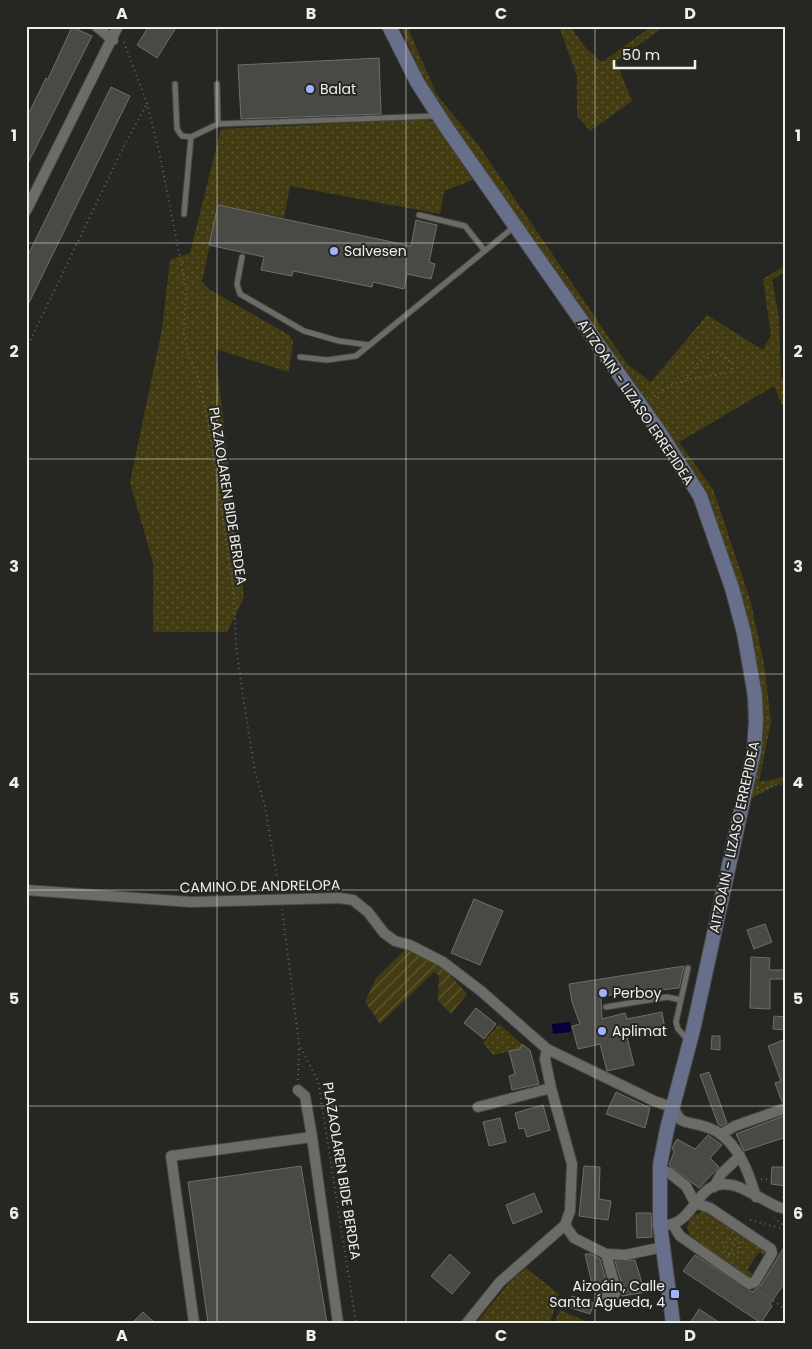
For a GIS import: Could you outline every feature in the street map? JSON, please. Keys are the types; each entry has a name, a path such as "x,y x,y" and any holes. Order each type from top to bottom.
{"street":[{"path":"96,26 113,40"},
{"name":"AITZOAIN - LIZASO ERREPIDEA","path":"389,26 417,82 440,117 643,409 700,496 732,588 741,624 755,696 754,751 690,1042 672,1107 660,1165 667,1225 663,1247 672,1323"},
{"path":"27,209 87,87 113,40 116,27"},
{"name":"CAMINO DE ANDRELOPA","path":"26,890 191,902 339,898 353,900 368,912 390,937 434,957 466,979 548,1049 654,1101 672,1107"},
{"path":"467,1323 500,1282 565,1225 570,1211 572,1164 551,1088 545,1059 548,1049"},
{"path":"478,1108 551,1088"},
{"path":"298,1090 305,1096 338,1323"},
{"path":"672,1107 681,1120 708,1127 721,1134 740,1156 756,1197"},
{"path":"721,1134 735,1126 786,1108"},
{"path":"194,1323 171,1156 312,1137"},
{"path":"714,1187 721,1174 740,1156"},
{"path":"667,1225 686,1241 749,1284 755,1282 772,1253 771,1249 710,1208 695,1203 686,1186 668,1172"},
{"path":"667,1225 679,1222 700,1194 714,1187 736,1186 756,1197 786,1209"},
{"path":"565,1225 574,1238 606,1254 625,1255 663,1247"},
{"path":"602,1295 615,1294 616,1290 606,1254"}],"lane":[{"path":"175,84 177,129 182,136 191,137 218,124 426,114 440,117"},
{"path":"217,84 218,124"},
{"path":"184,214 191,137"},
{"path":"420,215 465,226 485,251"},
{"path":"300,356 327,360 356,356 515,226"},
{"path":"242,257 237,284 240,294 304,331 339,341 369,345"},
{"path":"688,968 676,1022 678,1029 690,1042"},
{"path":"606,1007 667,997 681,1000"}],"path":[{"name":"PLAZAOLAREN BIDE BERDEA","path":"116,27 125,44 147,104 159,151 186,288 184,335 199,381 209,428 234,594 236,645 245,711 255,772 265,806 279,894"},
{"path":"26,349 147,104"},
{"path":"643,409 655,396 685,379 706,354 716,351 733,364 732,372 704,378 685,379"},
{"path":"744,799 774,785 786,782"},
{"path":"782,784 786,789"},
{"path":"786,858 786,900"},
{"name":"PLAZAOLAREN BIDE BERDEA","path":"282,908 299,1045 318,1081 356,1323"},
{"path":"298,1090 299,1045"},
{"path":"750,1220 780,1228 782,1224 774,1217"},
{"path":"725,1260 740,1236"},
{"path":"729,1254 724,1247 726,1243 729,1240 737,1241"},
{"path":"729,1254 736,1254 739,1251 740,1248 737,1241"},
{"path":"761,1292 786,1310"},
{"path":"782,1323 786,1317"}],"shaded area":[{"path":"400,26 407,26 437,95 479,146 627,364 651,382 707,315 763,350 771,335 763,279 786,265 786,271 772,280 779,318 781,376 786,386 786,415 774,386 679,442 713,489 750,599 764,663 771,722 759,782 780,778 786,773 786,780 741,804 748,729 744,633 718,546 668,446 440,117"},
{"path":"559,26 570,26 585,47 602,62 652,26 665,26 616,61 632,101 590,131 577,116 577,76"},
{"path":"426,119 436,123 473,180 444,191 440,214 290,186 284,218 218,205 202,282 209,289 289,335 293,342 289,372 215,349 244,598 227,632 153,632 153,563 130,482 162,329 170,260 190,253 221,129"},
{"path":"410,945 434,957 467,994 451,1014 438,1001 439,976 434,972 380,1024 365,1002 376,978"},
{"path":"499,1024 522,1044 520,1049 493,1055 483,1043"},
{"path":"702,1212 709,1213 769,1253 767,1256 759,1252 747,1270 754,1275 751,1280 689,1235 688,1222 693,1216"},
{"path":"526,1268 559,1294 550,1323 476,1323 510,1282"},
{"path":"560,1310 590,1323 554,1323"}],"water":[{"path":"570,1022 571,1032 553,1034 552,1024"}],"building":[{"path":"149,26 177,26 157,58 137,45"},
{"path":"72,27 92,36 26,167 26,119 46,78 48,79"},
{"name":"Balat","path":"379,58 381,114 241,119 238,65"},
{"path":"111,87 130,96 26,309 26,259"},
{"name":"Salvesen","path":"218,205 411,246 416,220 437,225 429,262 435,264 431,279 407,274 404,289 373,282 372,287 293,271 292,276 261,270 264,257 209,245"},
{"path":"474,899 503,911 480,965 451,953"},
{"path":"765,924 772,942 754,949 747,930"},
{"path":"751,957 770,958 769,970 786,970 786,979 770,979 770,1009 750,1008"},
{"path":"684,966 679,988 601,996 602,1019 625,1013 627,1019 662,1012 665,1029 627,1037 634,1065 607,1071 600,1044 578,1049 572,1026 580,1024 572,1002 569,984"},
{"path":"476,1008 496,1024 484,1039 464,1023"},
{"path":"774,1016 786,1017 786,1030 773,1029"},
{"path":"712,1036 720,1036 720,1050 711,1049"},
{"path":"786,1039 786,1101 782,1102 775,1083 781,1081 768,1046"},
{"path":"522,1044 530,1050 539,1084 512,1090 509,1076 515,1074 509,1051 520,1049"},
{"path":"709,1072 727,1123 721,1126 718,1124 700,1075"},
{"path":"616,1092 650,1108 645,1128 606,1114"},
{"path":"543,1105 550,1130 527,1137 524,1128 519,1129 515,1113"},
{"path":"786,1115 786,1137 744,1151 736,1134"},
{"path":"500,1118 506,1142 489,1146 483,1122"},
{"path":"708,1135 722,1145 710,1158 719,1167 699,1188 669,1165 674,1152 672,1148 677,1139 695,1149"},
{"path":"301,1166 327,1323 208,1323 188,1182"},
{"path":"584,1166 600,1167 599,1199 611,1201 608,1220 579,1216"},
{"path":"772,1167 786,1167 786,1186 771,1184"},
{"path":"534,1193 542,1212 513,1224 506,1205"},
{"path":"636,1213 651,1213 652,1237 637,1238"},
{"path":"786,1244 786,1281 770,1304 772,1306 761,1323 683,1271 695,1255 752,1292 761,1285"},
{"path":"450,1254 470,1273 452,1294 431,1276"},
{"path":"585,1254 591,1254 600,1259 608,1288 593,1288"},
{"path":"635,1260 642,1283 646,1282 647,1292 622,1296 623,1288 615,1261"},
{"path":"572,1296 594,1303 590,1314 568,1307"},
{"path":"699,1309 720,1323 690,1323"},
{"path":"143,1312 155,1323 132,1323"}],"place":[{"name":"Balat","path":"310,89"},
{"name":"Salvesen","path":"334,251"},
{"name":"Perboy","path":"603,993"},
{"name":"Aplimat","path":"602,1031"},
{"name":"Aizoáin, Calle Santa Águeda, 4","path":"675,1294"}]}
